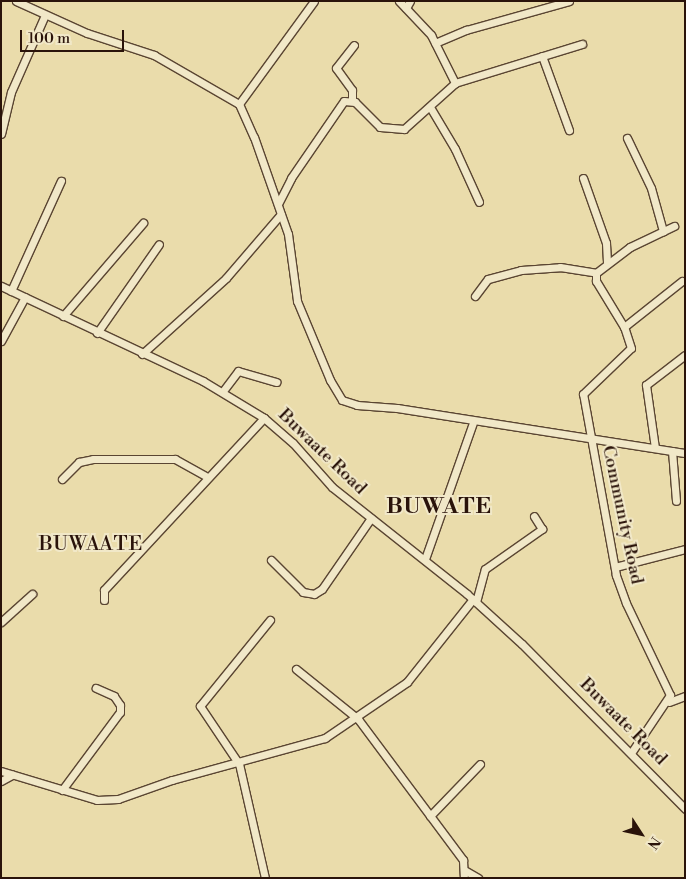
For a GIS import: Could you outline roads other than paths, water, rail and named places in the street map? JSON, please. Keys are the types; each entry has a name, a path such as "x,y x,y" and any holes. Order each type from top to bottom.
{"street":[{"path":"16,1 45,15 154,55 238,104 288,234 297,301 338,396 357,405 397,408 473,423 685,453"},
{"path":"238,104 314,1"},
{"path":"398,1 435,43 456,83"},
{"path":"406,8 410,1"},
{"path":"435,43 466,30 569,1"},
{"path":"1,134 11,92 45,15"},
{"path":"354,44 336,68 352,90 352,101 380,127 391,130 412,125 456,83 582,44"},
{"path":"542,56 569,130"},
{"path":"278,204 340,104 352,101"},
{"path":"430,107 455,149 479,202"},
{"path":"627,138 651,188 663,231"},
{"path":"583,178 606,243 607,263"},
{"path":"11,291 61,181"},
{"path":"142,354 226,278 281,214"},
{"path":"63,316 144,223"},
{"path":"674,226 607,263 596,273 596,281 624,327 682,281"},
{"path":"97,333 159,244"},
{"path":"475,296 488,279 521,270 560,266 596,273"},
{"name":"Buwaate Road","path":"1,286 223,391 264,418 293,443 332,488 425,559 475,601 685,809"},
{"path":"1,341 25,297"},
{"name":"Community Road","path":"624,327 630,340 629,351 584,391 615,567 626,603 669,691 670,702"},
{"path":"655,448 646,385 685,355"},
{"path":"223,391 238,371 276,382"},
{"path":"104,600 104,590 206,476 264,418"},
{"path":"425,559 473,423"},
{"path":"672,451 676,501"},
{"path":"62,480 79,462 93,459 175,459 206,476"},
{"path":"1,771 97,800 118,799 172,780 239,764 325,738 358,719 407,682 475,601 485,569 542,529 534,516"},
{"path":"271,560 303,592 314,594 322,588 371,518"},
{"path":"615,567 685,548"},
{"path":"1,622 32,594"},
{"path":"265,878 239,764 200,706 270,620"},
{"path":"296,669 358,719 463,860 465,874 478,878"},
{"path":"62,790 120,712 120,705 114,696 96,688"},
{"path":"630,753 670,702 685,696"},
{"path":"430,816 480,764"},
{"path":"1,781 12,775"}],"district":[{"name":"BUWATE","path":"439,507"},
{"name":"BUWAATE","path":"91,544"}]}
